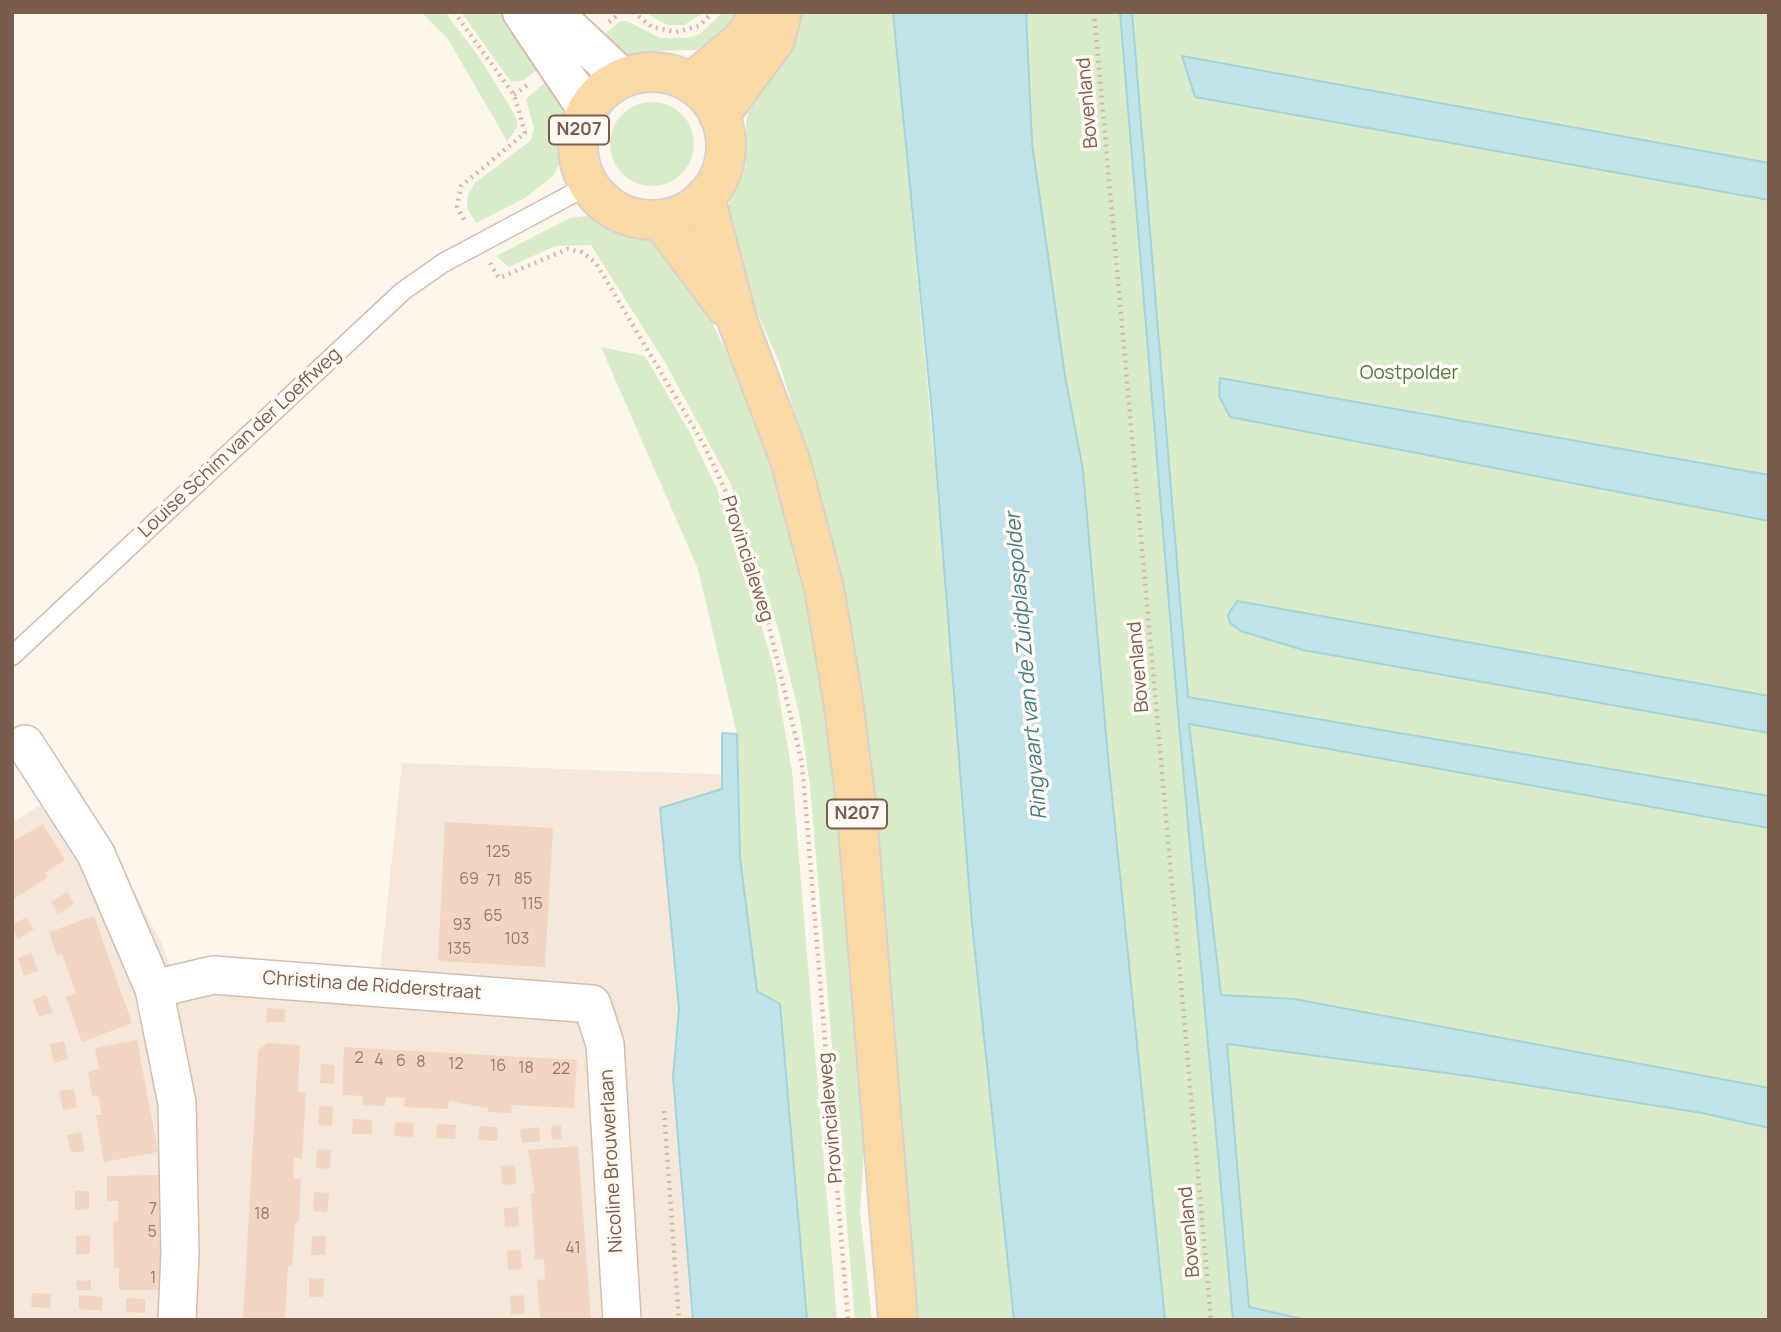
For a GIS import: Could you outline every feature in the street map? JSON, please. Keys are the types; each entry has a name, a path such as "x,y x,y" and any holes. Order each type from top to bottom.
{"main road":[{"path":"522,12 587,109"},
{"path":"552,12 622,78"},
{"path":"705,197 714,186 725,158 724,130 719,116 703,92 691,83 743,39 761,12"},
{"path":"719,116 775,40 782,12"},
{"name":"N207","path":"691,83 678,76 650,71 622,78 596,96 587,109 577,147 589,185 612,209 627,216 661,220 692,208 705,197 738,323 790,460 824,588 843,700 858,830 898,1320"},
{"name":"N207","path":"661,220 738,323"}],"street":[{"path":"25,744 96,854 154,989 177,1103 180,1253 177,1320"},
{"name":"Christina de Ridderstraat","path":"154,989 213,975 592,1004"},
{"name":"Nicoline Brouwerlaan","path":"592,1004 606,1044 622,1320"}],"lane":[{"name":"Louise Schim van der Loeffweg","path":"12,656 403,291 443,263 589,185"}],"path":[{"name":"Provincialeweg","path":"454,12 514,95 525,133 461,186 457,207 499,278 568,249 582,252 596,263 704,445 726,492 765,610 802,763 848,1320"},
{"path":"633,12 652,26 676,32 699,26 713,12"},
{"name":"Bovenland","path":"1094,12 1211,1320"},
{"path":"664,1111 679,1320"}],"shaded area":[{"path":"402,763 735,775 749,1320 12,1320 12,823 76,782 161,942 171,968 250,959 380,972"}],"green space":[{"path":"421,12 445,12 479,57 515,115 518,126 507,141 448,39"},
{"path":"461,12 505,12 548,62 522,81 511,82"},
{"path":"644,12 705,12 684,25 667,25"},
{"path":"723,12 742,12 731,27 696,50 653,51 642,58 619,53 597,41 620,21 627,21 660,38 687,38 700,34"},
{"path":"795,12 893,12 1014,1320 915,1320 853,668 822,503 779,362 730,252 726,217 730,200 746,164 746,124 749,107"},
{"name":"Oostpolder","path":"1015,12 1769,12 1769,814 1189,723 1769,828 1769,1088 1294,999 1220,995 1190,742 1240,1320 1133,1320"},
{"path":"556,73 568,111 564,154 554,175 525,198 476,223 467,208 468,195 475,183 531,140 534,128 526,99"},
{"path":"652,102 668,105 682,114 691,128 694,144 691,160 682,174 668,183 652,186 636,183 622,174 613,160 610,144 613,128 622,114 636,105"},
{"path":"587,216 659,239 686,268 756,414 801,570 819,671 842,841 865,1135 860,1212 872,1320 855,1320 810,785 800,718 779,632 730,482 666,364 591,245 555,246 509,267 496,256 570,218"},
{"path":"601,347 645,356 690,433 717,489 747,575 775,673 792,772 837,1320 807,1320 780,1004 757,991 740,858 737,734 698,569"},
{"path":"1226,1044 1469,1076 1702,1113 1769,1128 1769,1320 1307,1320 1249,1307"}],"water":[{"name":"Ringvaart van de Zuidplaspolder","path":"893,12 1026,12 1032,143 1065,376 1083,470 1108,757 1165,1320 1014,1320 972,924 932,413"},
{"path":"1120,12 1132,12 1188,697 1769,796 1769,828 1189,724 1221,995 1294,999 1769,1088 1769,1128 1702,1113 1469,1076 1227,1044 1249,1307 1307,1320 1233,1320 1179,724"},
{"path":"1182,56 1769,163 1769,200 1195,97"},
{"path":"1220,378 1769,475 1769,521 1230,417 1219,396"},
{"path":"1237,601 1769,696 1769,733 1303,650 1241,631 1230,623 1228,615"},
{"path":"722,733 737,734 740,858 757,991 780,1004 807,1320 693,1320 673,1077 679,1009 660,808 722,789"}],"building":[{"path":"445,822 553,828 545,967 438,961"},
{"path":"43,824 65,860 45,873 48,877 12,900 12,842"},
{"path":"67,892 74,904 58,914 51,902"},
{"path":"94,916 132,1023 82,1042 66,997 76,993 62,954 57,956 49,932"},
{"path":"26,917 34,929 18,939 12,926"},
{"path":"31,953 38,971 24,976 18,958"},
{"path":"46,995 53,1013 39,1017 33,1000"},
{"path":"267,1008 285,1009 285,1022 266,1022"},
{"path":"137,1040 158,1152 104,1162 96,1115 102,1115 98,1095 92,1096 88,1072 99,1069 95,1048"},
{"path":"64,1041 68,1059 54,1063 50,1044"},
{"path":"267,1043 300,1045 298,1092 306,1093 302,1159 294,1158 293,1179 301,1179 299,1223 295,1223 292,1266 288,1266 285,1320 243,1320 258,1051"},
{"path":"344,1047 577,1060 574,1108 512,1105 511,1113 488,1112 488,1108 449,1101 448,1109 404,1107 405,1098 386,1097 385,1106 362,1105 363,1096 342,1095"},
{"path":"321,1064 335,1065 334,1084 320,1083"},
{"path":"74,1089 77,1107 63,1110 59,1091"},
{"path":"319,1106 333,1107 332,1126 318,1125"},
{"path":"353,1119 372,1120 372,1134 352,1134"},
{"path":"395,1122 414,1123 413,1137 394,1136"},
{"path":"437,1124 456,1125 455,1139 436,1138"},
{"path":"561,1125 562,1139 552,1140 551,1126"},
{"path":"479,1126 498,1127 497,1141 478,1140"},
{"path":"539,1127 540,1141 522,1143 520,1129"},
{"path":"81,1132 85,1151 71,1153 67,1135"},
{"path":"578,1146 591,1320 540,1320 537,1280 545,1279 544,1259 535,1260 531,1193 535,1193 528,1150"},
{"path":"317,1149 331,1150 330,1169 316,1168"},
{"path":"515,1165 516,1184 502,1185 501,1166"},
{"path":"161,1175 162,1290 119,1290 119,1268 114,1268 113,1222 118,1221 118,1201 107,1201 107,1176"},
{"path":"75,1191 89,1191 89,1209 75,1210"},
{"path":"314,1192 329,1193 327,1212 313,1211"},
{"path":"518,1207 519,1226 505,1227 504,1208"},
{"path":"90,1235 90,1254 76,1255 76,1236"},
{"path":"312,1236 326,1236 325,1255 311,1255"},
{"path":"521,1250 522,1269 508,1270 507,1251"},
{"path":"309,1278 324,1279 323,1297 309,1297"},
{"path":"91,1280 91,1290 77,1290 76,1281"},
{"path":"32,1293 51,1294 50,1308 31,1307"},
{"path":"79,1295 103,1297 102,1311 79,1309"},
{"path":"524,1295 525,1314 511,1315 510,1296"},
{"path":"126,1298 145,1299 145,1313 126,1312"}]}
